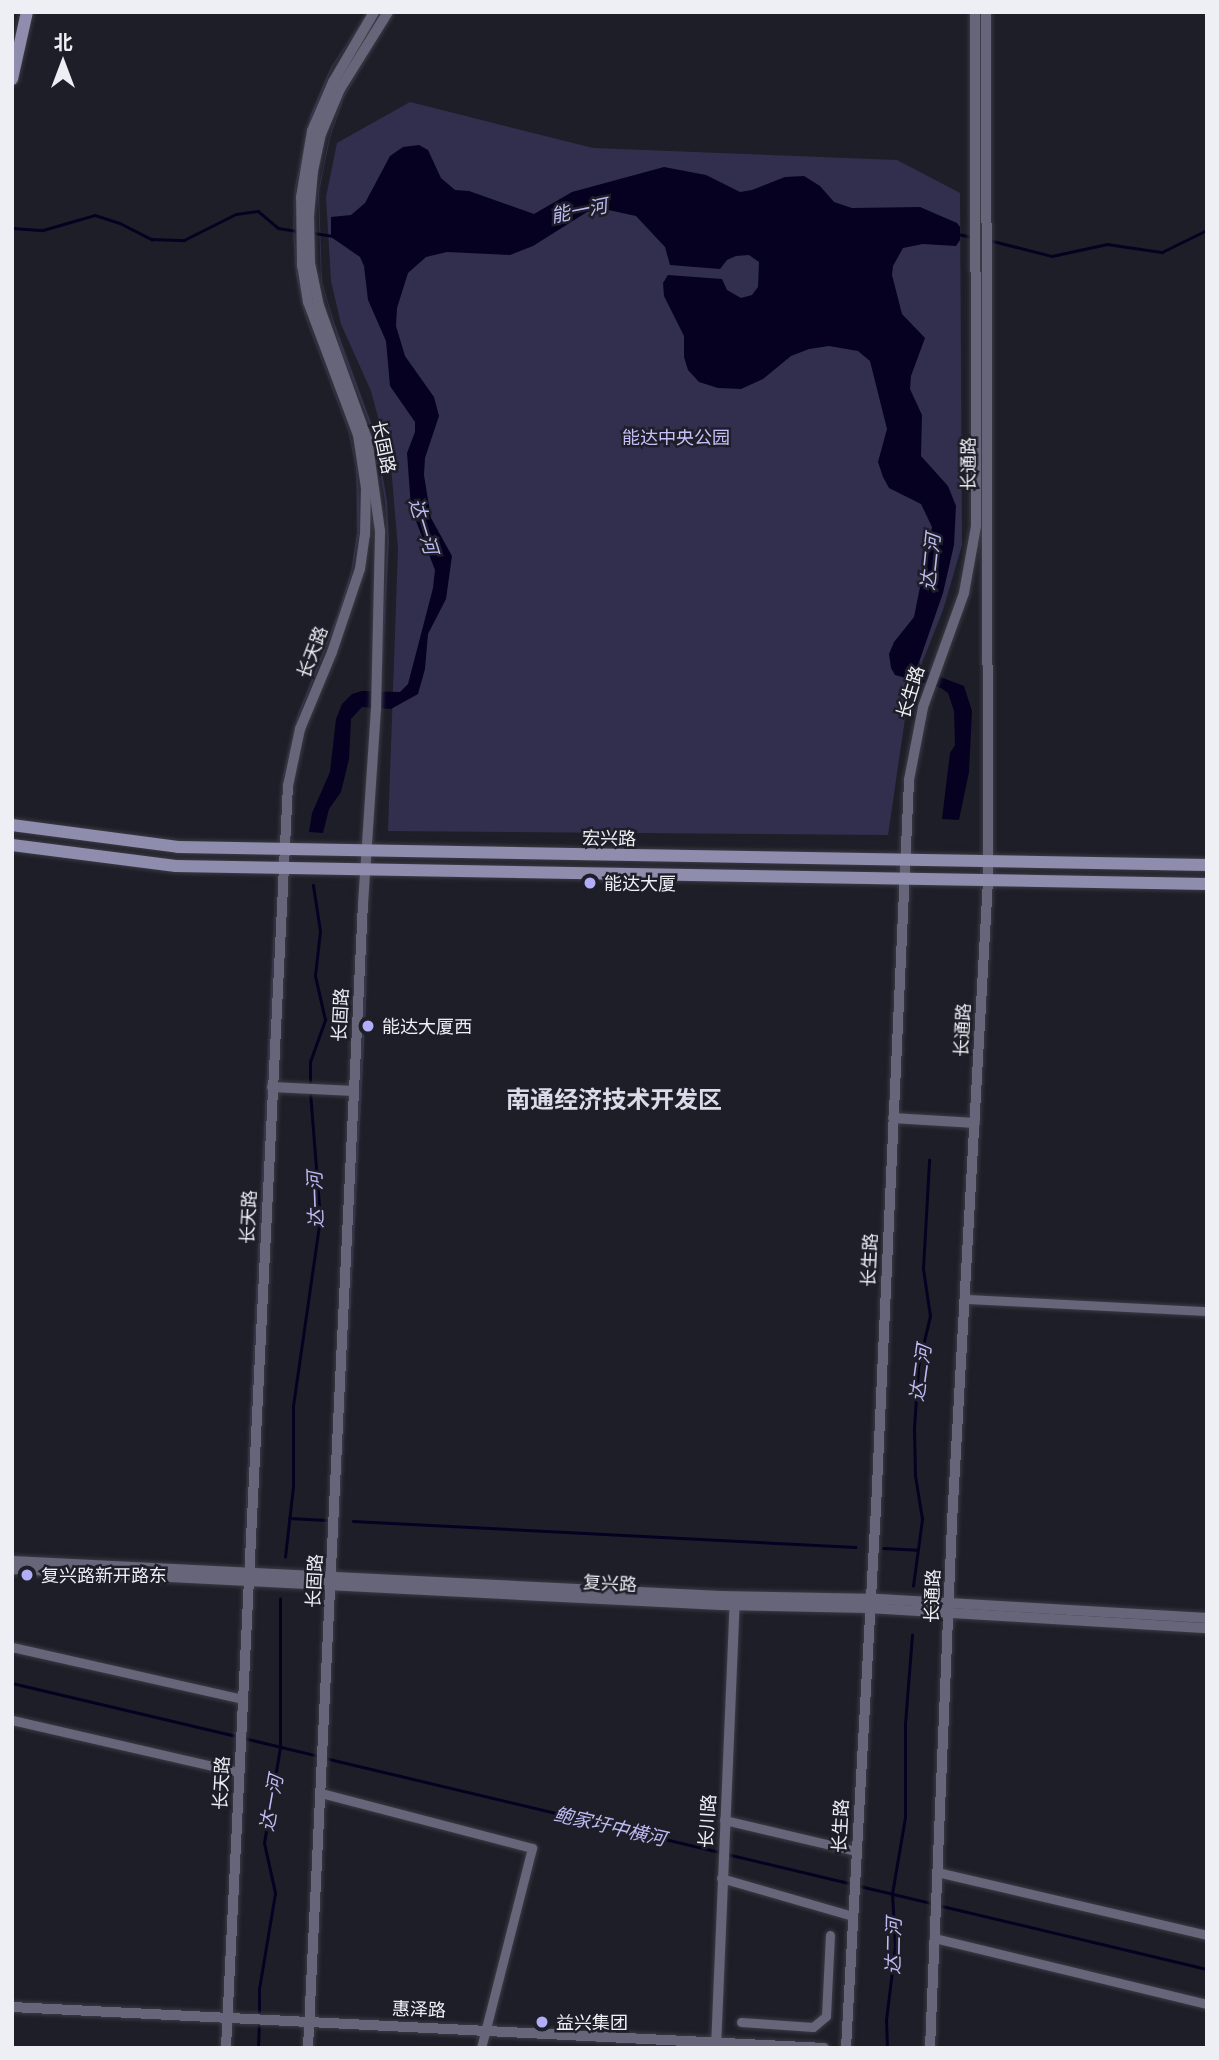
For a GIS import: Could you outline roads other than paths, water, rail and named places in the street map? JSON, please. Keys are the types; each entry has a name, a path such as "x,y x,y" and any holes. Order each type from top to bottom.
{"main road":[{"path":"12,79 27,12"},
{"name":"宏兴路","path":"12,825 178,847 1207,865"},
{"name":"宏兴路","path":"12,845 176,866 1207,884"}],"street":[{"name":"长天路","path":"226,2048 288,786 300,729 345,616 360,569 365,535 366,488 358,435 347,402 326,356 308,302 302,266 301,197 312,131 333,82 374,12"},
{"name":"长固路","path":"308,2048 354,1091 376,710 380,531 372,458 355,400 331,344 319,306 310,263 309,216 313,171 321,134 340,89 388,12"},
{"name":"长通路","path":"975,12 977,484"},
{"name":"长通路","path":"930,2048 949,1608 988,880 986,12"},
{"name":"长生路","path":"846,2048 893,1118 903,861 914,741 934,671 964,593 973,554 977,484"},
{"path":"272,1087 354,1091"},
{"path":"893,1118 975,1123"},
{"path":"967,1299 1207,1311"},
{"name":"复兴路","path":"12,1561 248,1578"},
{"name":"复兴路","path":"12,1569 735,1601 869,1603 1207,1628"},
{"name":"长川路","path":"716,2045 721,1878 735,1601"},
{"name":"复兴路","path":"949,1608 1207,1618"},
{"path":"12,1647 243,1699"},
{"path":"12,1720 239,1772"},
{"path":"321,1793 533,1848 481,2048"},
{"path":"724,1820 856,1857"},
{"path":"937,1875 1207,1935"},
{"path":"721,1878 853,1916"},
{"path":"934,1932 1207,2004"},
{"path":"741,2022 813,2027 826,2016 830,1936"},
{"name":"惠泽路","path":"12,2007 716,2045 824,2048"},
{"path":"779,2026 779,2046"}],"water":[{"path":"419,145 428,150 441,178 455,190 469,191 534,214 572,192 664,167 706,175 740,192 785,177 804,176 820,186 834,202 852,208 920,207 957,223 960,227 960,240 956,246 923,244 903,248 893,266 892,275 902,314 925,338 911,376 910,389 922,415 921,456 948,486 956,506 954,545 943,593 917,668 964,686 972,711 969,772 959,820 942,819 950,753 955,745 954,711 948,693 941,688 895,675 891,668 889,654 894,642 914,617 932,527 921,504 889,488 883,477 878,462 887,429 870,361 858,351 829,346 809,349 791,356 763,379 741,389 718,388 699,382 688,370 684,357 684,336 664,296 663,283 668,275 722,279 727,290 741,298 752,295 758,287 759,262 749,255 727,260 720,269 670,265 665,247 636,216 604,209 587,212 533,246 510,255 447,252 426,257 408,273 397,308 396,326 405,356 434,397 439,416 425,458 424,475 431,518 452,556 446,599 428,634 425,669 418,694 391,709 362,707 351,719 349,759 341,792 329,809 323,833 309,832 312,813 330,772 336,719 342,704 352,694 362,691 400,692 408,684 433,588 435,570 411,508 407,453 415,432 415,422 390,386 386,341 368,300 364,266 360,257 331,237 331,217 351,215 365,203 390,156 403,147"}],"waterway":[{"name":"能一河","path":"12,228 43,230 95,215 120,223 152,239 184,240 236,214 258,211 278,228 297,231"},
{"name":"能一河","path":"989,240 1052,256 1107,244 1162,252 1207,230"},
{"name":"能一河","path":"314,233 332,236"},
{"name":"能一河","path":"958,234 972,237"},
{"name":"达一河","path":"310,1084 310,1062 325,1020 315,976 320,931 313,886"},
{"name":"达一河","path":"285,1557 293,1487 293,1406 320,1219 310,1091"},
{"name":"达二河","path":"913,1586 922,1519 915,1476 914,1428 918,1367 930,1316 923,1269 929,1160"},
{"path":"289,1518 326,1520"},
{"path":"353,1521 855,1547"},
{"path":"883,1548 917,1550"},
{"name":"达一河","path":"259,2016 259,1989 275,1893 264,1843 280,1747 280,1599"},
{"name":"达二河","path":"887,2048 886,2020 895,1947 892,1894 905,1817 905,1724 912,1635"},
{"name":"鲍家圩中横河","path":"12,1683 237,1736"},
{"name":"鲍家圩中横河","path":"244,1738 319,1756"},
{"name":"鲍家圩中横河","path":"325,1758 720,1852"},
{"name":"鲍家圩中横河","path":"727,1854 853,1884"},
{"name":"达二河","path":"860,1886 931,1903"},
{"name":"鲍家圩中横河","path":"938,1905 1207,1969"},
{"name":"达一河","path":"258,2048 259,2023"}],"place":[{"name":"能达大厦","path":"590,883"},
{"name":"能达大厦西","path":"368,1026"},
{"name":"复兴路新开路东","path":"27,1575"},
{"name":"益兴集团","path":"542,2022"}],"district":[{"name":"南通经济技术开发区","path":"614,1099"}],"park label":[{"name":"能达中央公园","path":"676,437"}]}
